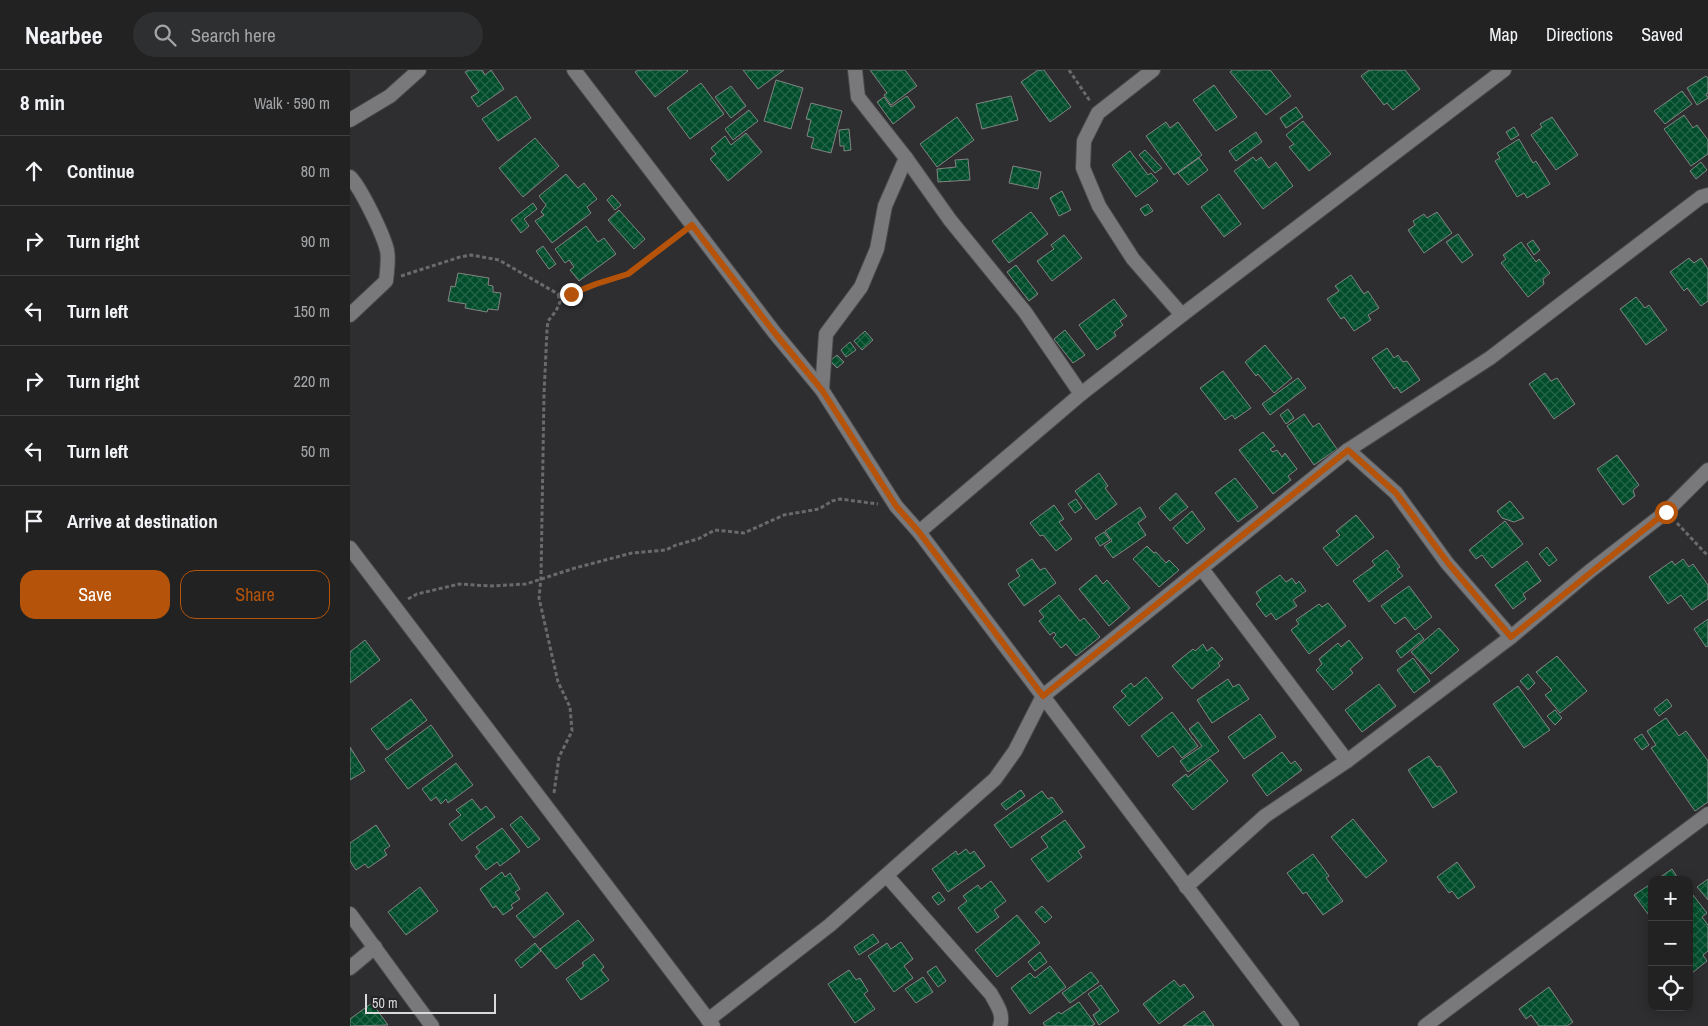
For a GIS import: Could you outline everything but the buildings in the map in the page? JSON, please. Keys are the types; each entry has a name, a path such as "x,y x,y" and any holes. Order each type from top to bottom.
{"street":[{"path":"350,120 390,96 419,70"},
{"path":"574,70 774,332 822,390 896,506 919,532 1292,1026"},
{"path":"855,70 858,97 906,158 950,220 1025,312 1081,394"},
{"path":"1153,70 1098,113 1084,141 1083,168 1099,206 1133,259 1182,315"},
{"path":"919,532 1081,394 1504,70"},
{"path":"822,390 826,334 861,287 877,249 885,206 906,158"},
{"path":"350,177 355,182 366,202 388,251 386,281 350,315"},
{"path":"350,548 710,1023 830,925 995,779 1015,751 1043,696 1348,450 1490,358 1706,193"},
{"path":"1348,450 1396,493 1448,563 1511,637"},
{"path":"1186,888 1265,816 1347,761 1511,637 1666,512 1708,470"},
{"path":"1202,569 1347,761"},
{"path":"1425,1026 1708,814"},
{"path":"887,876 991,994 999,1008 1004,1024"},
{"path":"350,914 432,1026"},
{"path":"350,968 375,948"}],"path":[{"path":"1069,70 1098,113"},
{"path":"386,281 471,255 499,260 558,294 571,294 628,274 692,225"},
{"path":"546,805 554,796 559,757 572,731 570,707 558,682 539,598 547,330 548,321 556,312 560,302 558,294"},
{"path":"394,607 417,594 459,584 490,586 526,584 541,578 632,553 666,550 676,544 698,539 715,530 744,533 784,515 819,509 832,501 840,499 896,506"},
{"path":"1666,512 1708,556"}],"route":[{"path":"571,294 628,274 692,225 774,332 822,390 896,506 919,532 1043,696 1348,450 1396,493 1448,563 1511,637 1590,571 1666,512"}]}
